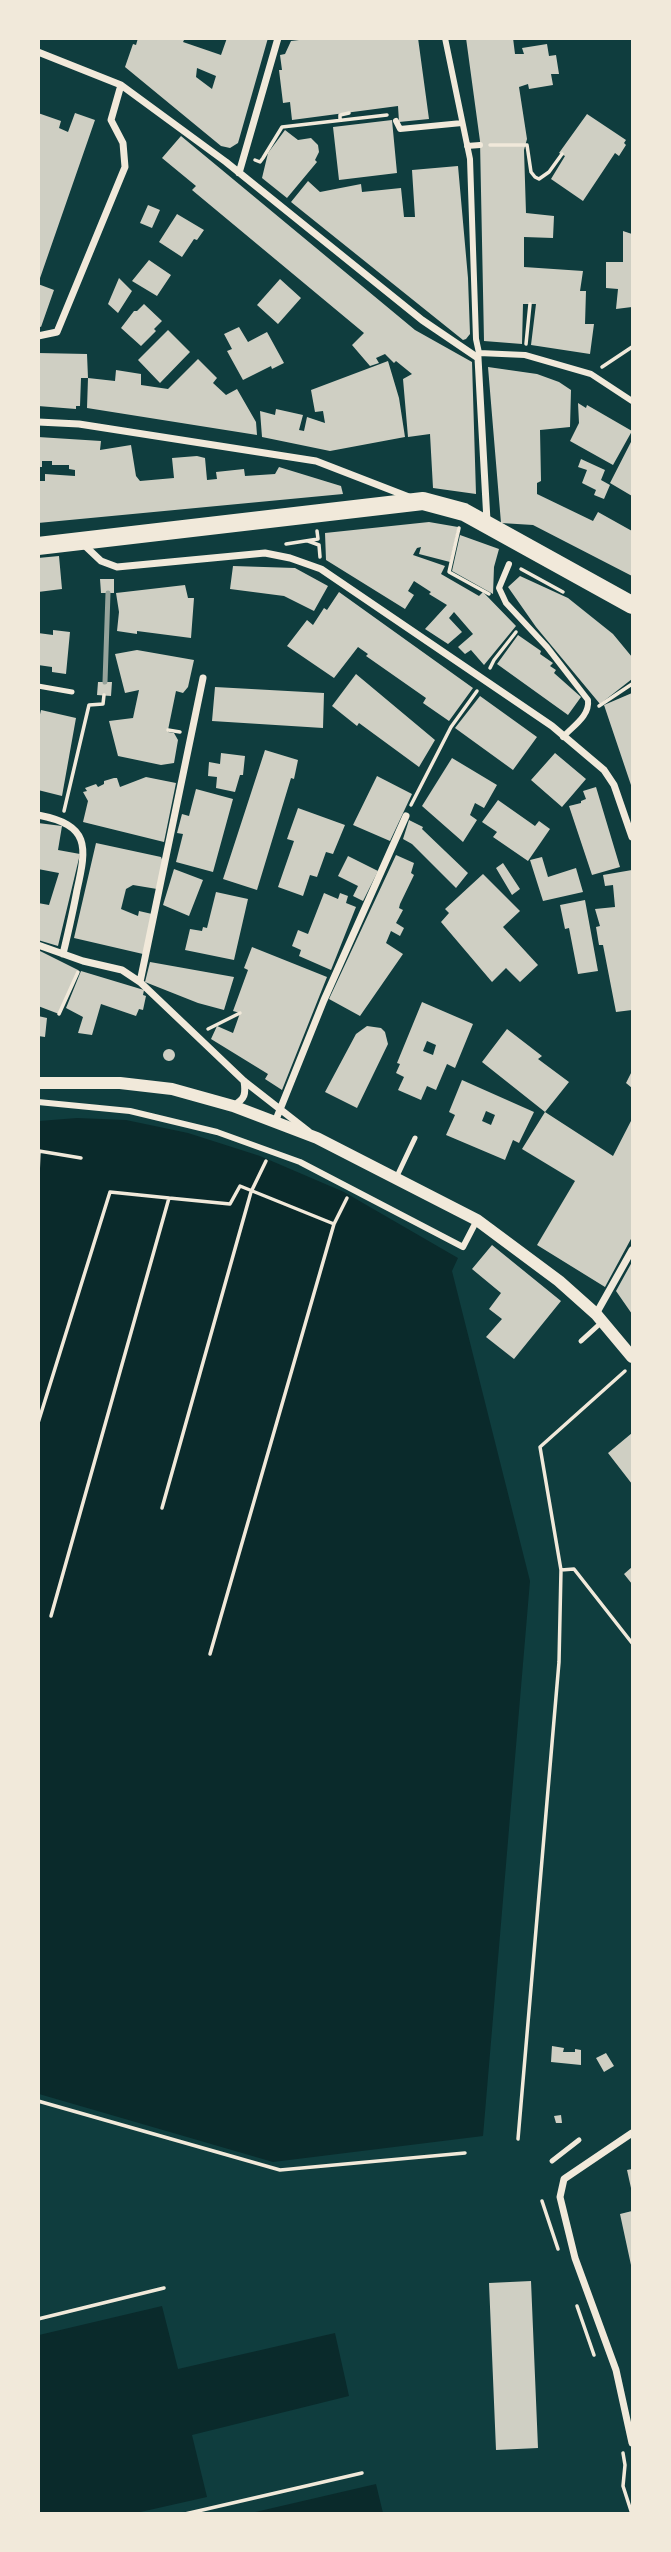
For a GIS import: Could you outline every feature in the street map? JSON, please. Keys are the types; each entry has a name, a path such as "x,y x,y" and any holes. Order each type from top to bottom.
{"main road":[{"path":"38,546 417,501 455,508 632,605"}],"street":[{"path":"239,173 278,38"},
{"path":"445,38 470,159 476,339 487,525"},
{"path":"38,52 121,85 239,173 422,320 478,356 525,355 591,374 632,401"},
{"path":"38,335 57,332 125,167 123,143 111,120 121,85"},
{"path":"396,121 400,129 462,122"},
{"path":"467,146 480,145"},
{"path":"38,422 79,424 316,461 417,501"},
{"path":"82,542 101,561 117,567 265,553 321,569 552,726 609,776 632,837"},
{"path":"509,564 499,588 506,603 525,621 588,700 586,714 563,737"},
{"path":"140,982 203,678"},
{"path":"38,815 62,820 80,838 85,855 63,954"},
{"path":"275,1122 324,1000 406,816"},
{"path":"38,944 83,961 122,970 140,982 244,1081 317,1138"},
{"path":"233,1106 243,1100 246,1093 244,1081"},
{"path":"38,1083 120,1083 172,1089 233,1106 317,1138 477,1220 559,1282 599,1317 632,1356"},
{"path":"38,1102 130,1111 217,1132 300,1162 463,1247 477,1220"},
{"path":"599,1317 632,1250"},
{"path":"632,2133 564,2179 559,2197 575,2258 616,2370 632,2442"}],"lane":[{"path":"38,686 72,692"},
{"path":"395,1179 415,1138"},
{"path":"581,1341 599,1317"},
{"path":"552,2161 579,2140"}],"path":[{"path":"340,120 340,115 349,113"},
{"path":"268,149 282,127 390,114 396,121"},
{"path":"480,145 527,145 531,172 540,179 549,172 562,154"},
{"path":"527,338 530,304"},
{"path":"591,374 632,347"},
{"path":"460,525 449,572 506,603"},
{"path":"290,542 318,539 317,533"},
{"path":"306,540 319,545"},
{"path":"509,564 564,592"},
{"path":"488,673 494,660 525,621"},
{"path":"602,704 632,684"},
{"path":"406,816 451,727 478,689"},
{"path":"62,820 89,705 103,704 104,695"},
{"path":"59,1014 83,961"},
{"path":"196,1034 240,1013"},
{"path":"38,1174 39,1150 81,1158"},
{"path":"162,1508 251,1192 267,1159"},
{"path":"38,1423 110,1192 230,1204 240,1186 334,1224"},
{"path":"209,1654 334,1224 349,1195"},
{"path":"51,1615 169,1198"},
{"path":"518,2139 558,1662 561,1570 540,1447 632,1365"},
{"path":"561,1570 574,1569 632,1643"},
{"path":"38,2101 280,2170 465,2153"},
{"path":"542,2201 558,2250"},
{"path":"38,2319 164,2288"},
{"path":"575,2300 595,2356"},
{"path":"622,2446 625,2465 623,2486 632,2514"},
{"path":"185,2514 362,2473"}],"water":[{"path":"77,1118 126,1120 188,1133 260,1156 344,1192 458,1258 452,1271 530,1581 483,2136 273,2162 39,2094 39,1121"},
{"path":"162,2306 178,2369 335,2333 349,2396 192,2435 207,2497 136,2513 39,2513 39,2335"},
{"path":"376,2484 383,2513 251,2513"}],"building":[{"path":"138,38 185,38 183,42 221,55 227,38 268,38 238,143 230,148 221,146 125,67 133,44 136,45","holes":["197,68 216,76 212,89 196,77"]},
{"path":"315,38 418,38 429,119 399,122 398,106 292,120 290,102 283,103 280,55 285,54 291,41"},
{"path":"466,38 513,38 515,54 524,54 522,48 547,44 549,56 556,55 559,74 551,74 553,85 529,89 528,84 519,87 527,139 524,150 526,213 554,216 553,238 524,237 524,267 583,271 580,291 586,291 585,324 594,324 590,354 531,345 536,304 523,304 522,344 484,341 480,141"},
{"path":"38,113 61,121 59,128 68,132 75,113 95,120 39,281"},
{"path":"587,114 626,140 626,145 619,156 615,153 583,201 551,179 565,156 559,153"},
{"path":"392,120 397,173 339,180 333,127"},
{"path":"285,130 298,140 311,138 318,145 319,152 315,160 317,162 287,198 262,178 268,153"},
{"path":"181,136 415,330 472,362 476,494 433,488 430,434 408,437 403,379 412,374 385,354 376,358 379,363 370,366 352,345 364,333 192,190 196,186 162,158"},
{"path":"458,166 470,334 463,340 291,202 308,181 320,192 361,184 362,192 401,188 404,217 415,217 412,170"},
{"path":"148,205 160,210 152,228 140,223"},
{"path":"177,214 204,230 182,257 159,242"},
{"path":"623,231 632,234 632,307 616,309 618,289 606,288 606,262 623,262"},
{"path":"149,260 171,275 157,296 132,281"},
{"path":"119,278 132,291 118,313 108,304"},
{"path":"280,279 301,298 278,324 257,305"},
{"path":"38,284 54,290 41,327 38,326"},
{"path":"144,304 162,321 141,346 121,328 134,311"},
{"path":"239,327 248,342 267,332 284,363 272,369 271,366 243,380 227,351 232,349 224,334"},
{"path":"168,330 190,352 160,383 138,360"},
{"path":"38,353 87,354 88,378 81,378 80,406 76,406 76,409 38,406"},
{"path":"198,359 217,378 213,383 226,395 237,389 256,422 257,435 87,408 88,378 115,381 116,370 141,374 141,385 168,389"},
{"path":"388,361 399,398 405,437 330,451 262,437 260,411 275,415 276,409 303,415 299,430 304,431 307,417 325,423 323,411 315,412 311,390"},
{"path":"488,367 537,374 559,382 571,390 570,427 540,430 541,481 537,483 537,494 593,521 598,512 632,531 632,576 533,525 501,523"},
{"path":"578,403 586,408 587,405 632,431 613,465 570,441 579,423"},
{"path":"38,437 101,441 100,450 131,445 136,476 140,481 174,478 172,458 197,456 205,458 207,480 217,479 216,472 244,469 245,476 275,474 279,467 341,486 343,494 38,523 38,481 45,481 45,474 75,476 75,470 69,469 69,465 52,465 52,461 42,461 42,467 38,467"},
{"path":"632,440 632,496 610,483"},
{"path":"581,459 605,470 601,480 610,485 604,499 594,495 596,490 582,483 587,470 578,467"},
{"path":"429,522 458,527 450,562 419,554 421,547 417,548 413,555 445,566 441,574 479,596 483,592 516,626 484,665 471,650 465,654 458,647 473,634 454,612 449,618 462,632 448,644 425,629 447,605 429,594 431,592 414,581 408,591 414,595 405,609 326,560 325,533"},
{"path":"460,535 499,549 494,567 493,594 452,571"},
{"path":"59,556 62,589 38,592 38,558"},
{"path":"233,566 295,568 328,586 314,611 284,596 230,589"},
{"path":"520,576 568,598 613,634 632,657 632,679 600,704 536,627 508,587"},
{"path":"100,579 114,579 114,593 101,593"},
{"path":"185,585 188,598 194,598 191,638 117,631 119,612 116,593"},
{"path":"339,592 473,688 449,721 423,703 426,698 366,656 368,654 358,647 334,678 287,646 307,620 313,625"},
{"path":"53,630 70,632 66,674 52,672 52,667 38,665 38,633 53,635"},
{"path":"518,635 541,651 540,654 553,663 550,666 556,670 554,673 581,697 568,715 497,664"},
{"path":"137,650 194,660 188,687 183,693 176,691 168,730 174,733 178,740 174,763 161,765 118,756 109,721 133,718 139,690 125,693 115,654"},
{"path":"356,674 435,740 419,767 332,706"},
{"path":"98,682 112,682 111,696 97,695"},
{"path":"215,687 324,693 323,728 212,721"},
{"path":"632,693 632,788 604,705"},
{"path":"480,696 537,737 513,770 455,728"},
{"path":"41,710 76,718 62,796 38,790 38,723"},
{"path":"265,750 298,760 257,890 223,879"},
{"path":"221,753 245,756 243,775 240,775 235,792 216,788 217,777 208,776 209,762 220,764"},
{"path":"555,753 586,779 562,807 531,780"},
{"path":"452,758 497,785 484,808 475,803 470,815 477,820 463,842 422,806"},
{"path":"377,776 412,794 390,841 353,825"},
{"path":"146,777 176,783 164,842 83,822 88,801 83,792 87,791 85,788 96,784 98,787 104,784 104,781 114,778 117,778 120,787"},
{"path":"596,787 620,867 592,875 569,806 581,803 586,799 583,791"},
{"path":"196,789 233,799 213,872 176,862 183,834 177,833 182,814 189,816"},
{"path":"498,800 535,826 539,821 550,829 528,861 493,837 497,832 482,822"},
{"path":"298,808 345,825 333,854 326,852 317,877 310,875 303,896 278,887 294,841 287,839"},
{"path":"409,820 423,827 422,829 468,873 456,888 412,844 403,839"},
{"path":"38,823 62,826 58,850 80,854 58,946 38,940 38,903 49,905 59,873 38,869"},
{"path":"96,843 161,857 163,862 157,889 133,885 126,889 121,909 138,916 139,911 152,914 143,954 74,938"},
{"path":"396,855 414,863 411,873 414,875 400,904 399,908 403,910 396,923 404,928 400,936 391,931 386,943 403,954 360,1016 329,999"},
{"path":"348,856 378,871 363,901 353,896 358,886 338,876"},
{"path":"542,857 548,877 576,868 583,892 543,901 530,860"},
{"path":"503,863 520,889 512,895 496,868"},
{"path":"174,869 203,880 189,916 163,905"},
{"path":"632,870 632,1010 616,1012 603,945 599,945 596,927 600,926 595,909 615,907 613,885 605,886 603,875"},
{"path":"483,874 520,911 503,927 538,965 520,982 506,968 492,982 441,922 449,913 445,909"},
{"path":"216,892 248,899 234,960 185,950 190,929 202,931 203,927 207,928"},
{"path":"324,893 338,899 340,893 348,896 346,903 356,907 331,970 299,956 301,950 292,946 298,930 308,934"},
{"path":"585,900 598,971 578,974 569,928 565,929 560,905"},
{"path":"252,947 327,977 282,1090 265,1079 268,1074 211,1039 217,1026 233,1033 240,1013 233,1011 248,970 244,968"},
{"path":"38,950 78,970 59,1014 38,1006"},
{"path":"150,962 234,977 224,1010 145,982"},
{"path":"81,971 144,990 143,995 146,996 143,1010 139,1009 136,1016 101,1004 92,1035 78,1033 83,1017 66,1008"},
{"path":"422,1002 473,1024 455,1068 447,1064 436,1090 427,1086 421,1100 398,1090 404,1077 396,1073 400,1064 397,1063","holes":["427,1041 436,1045 433,1055 423,1051"]},
{"path":"38,1016 47,1018 45,1037 38,1036"},
{"path":"367,1026 381,1028 388,1044 357,1108 325,1092 356,1034"},
{"path":"507,1029 542,1056 538,1059 569,1082 545,1112 482,1062"},
{"path":"169,1049 175,1055 169,1061 163,1055"},
{"path":"632,1071 632,1088 626,1083"},
{"path":"462,1080 534,1112 519,1143 513,1140 505,1160 446,1135 455,1115 449,1112","holes":["486,1111 495,1115 491,1125 482,1121"]},
{"path":"545,1112 613,1156 632,1119 632,1237 605,1287 537,1245 575,1181 522,1149"},
{"path":"492,1245 561,1301 514,1359 486,1337 502,1319 489,1309 501,1293 472,1269"},
{"path":"632,1262 632,1314 616,1291"},
{"path":"632,1433 632,1484 608,1453"},
{"path":"632,1567 632,1584 624,1574"},
{"path":"552,2046 564,2048 563,2052 581,2050 581,2065 551,2062"},
{"path":"606,2053 614,2066 604,2072 596,2058"},
{"path":"561,2115 562,2123 556,2123 554,2116"},
{"path":"632,2169 632,2188 631,2188 627,2170"},
{"path":"632,2211 632,2265 631,2265 620,2214"},
{"path":"531,2281 538,2448 496,2450 489,2283"}],"railway":[{"path":"105,682 108,593"}]}
